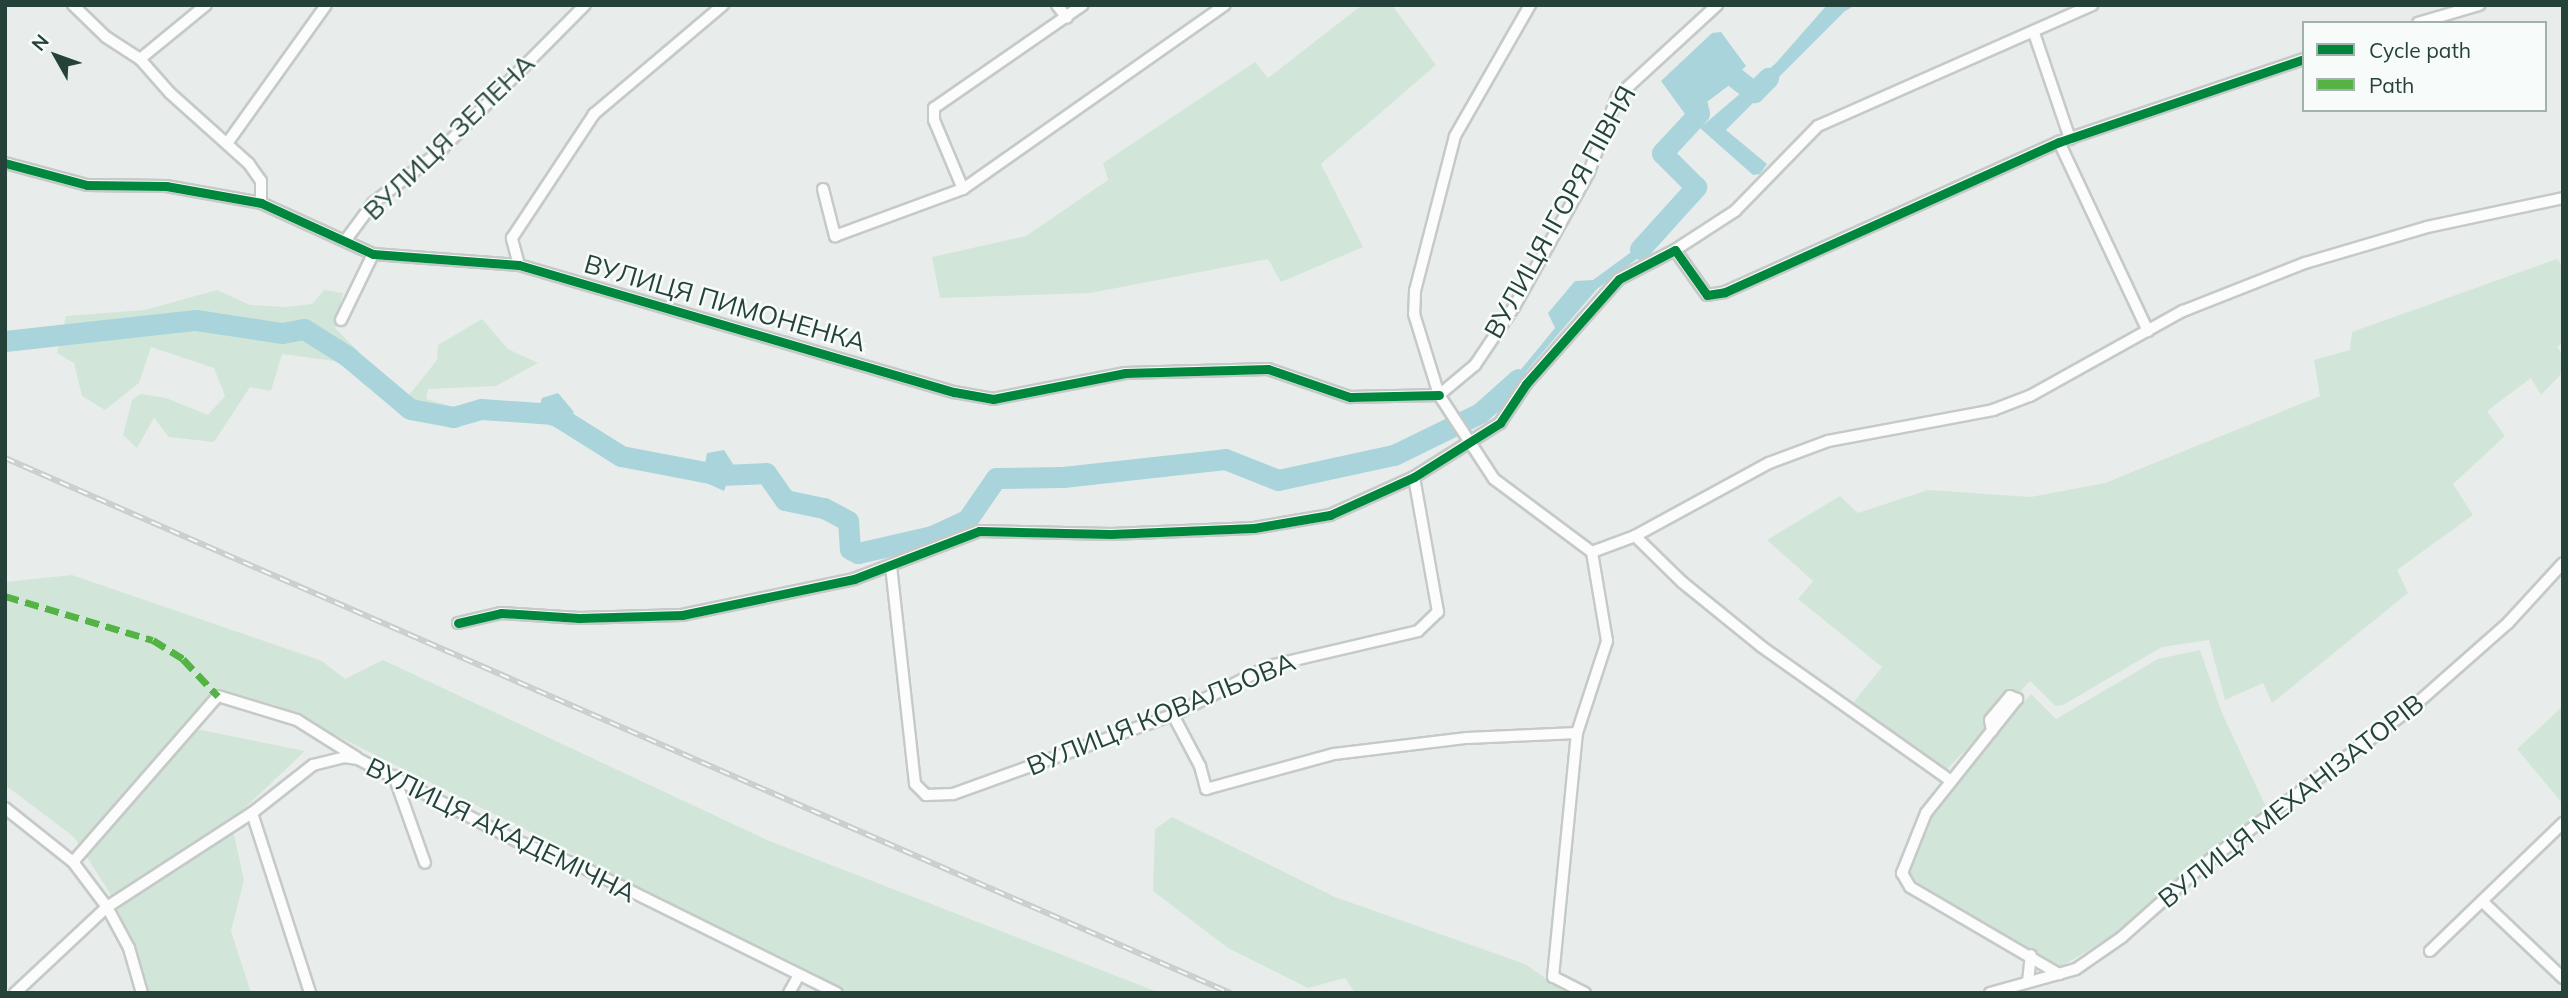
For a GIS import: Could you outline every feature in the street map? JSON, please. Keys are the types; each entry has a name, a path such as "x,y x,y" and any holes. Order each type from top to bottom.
{"street":[{"path":"73,5 106,37 140,59 170,93 228,142 261,181 261,203"},
{"path":"140,59 206,5"},
{"path":"228,142 326,5"},
{"name":"ВУЛИЦЯ ЗЕЛЕНА","path":"345,241 373,204 439,152 585,5"},
{"path":"519,265 512,238 594,114 723,5"},
{"path":"1056,5 1067,18"},
{"path":"963,189 934,120 934,108 1083,5"},
{"path":"823,189 835,236 963,189 1225,5"},
{"path":"1530,5 1455,136 1415,291 1414,314 1439,395 1494,480 1592,552 1607,641 1577,733 1553,977 1586,993"},
{"name":"ВУЛИЦЯ ІГОРЯ ПІВНЯ","path":"1439,395 1475,365 1514,307 1589,172 1617,97 1717,5"},
{"path":"458,623 501,613 579,618 682,615 797,594 891,566 979,531 1111,534 1267,526 1330,515 1414,477 1500,423 1526,384 1619,279 1675,250 1735,211 1818,125 2034,33 2092,5"},
{"path":"2424,21 2479,5"},
{"path":"2034,33 2065,140 2148,331"},
{"path":"1675,250 1707,295 1725,292 2065,140 2302,60"},
{"name":"ВУЛИЦЯ ПИМОНЕНКА","path":"5,163 87,185 166,186 261,203 373,254 519,265 954,392 993,399 1125,373 1268,369 1350,397 1439,395"},
{"path":"1592,552 1635,536 1769,463 1828,441 1993,410 2030,396 2183,311 2305,262 2427,227 2563,198"},
{"path":"341,320 373,254"},
{"name":"ВУЛИЦЯ КОВАЛЬОВА","path":"891,566 915,784 926,795 953,794 1172,715 1269,666 1418,631 1438,612 1414,477"},
{"path":"1635,536 1682,582 1762,647 1951,781"},
{"name":"ВУЛИЦЯ МЕХАНІЗАТОРІВ","path":"1990,993 2076,969 2122,937 2203,864 2401,716 2508,623 2563,563"},
{"path":"73,862 218,696 297,720 358,759"},
{"path":"1172,715 1200,766 1206,789 1334,754 1467,738 1577,733"},
{"path":"1992,731 1920,821 1903,866 1906,884 2031,955 2059,974"},
{"name":"ВУЛИЦЯ АКАДЕМІЧНА","path":"15,993 107,908 251,813 313,765 344,757 358,759 394,776 517,841 584,868 837,993"},
{"path":"394,776 425,863"},
{"path":"5,807 73,862 107,908 129,948 142,993"},
{"path":"251,813 310,993"},
{"path":"2430,951 2484,903 2563,823"},
{"path":"2484,903 2563,978"},
{"path":"2028,982 2031,955"},
{"path":"789,993 799,975"}],"green space":[{"path":"1362,5 1392,5 1436,65 1321,164 1363,247 1281,282 1268,259 1090,293 940,298 932,257 1026,236 1108,180 1103,163 1255,62 1268,78"},
{"path":"2557,259 2563,266 2563,342 2557,347 2563,355 2563,372 2541,395 2531,378 2487,411 2505,436 2453,484 2473,515 2397,570 2408,593 2272,703 2263,683 2225,700 2209,640 2162,647 2063,705 2056,706 2030,681 2018,694 2008,691 1984,717 1987,728 1946,770 1853,703 1882,667 1798,599 1813,581 1767,540 1840,496 1858,513 1928,490 2031,497 2105,483 2320,396 2314,360 2350,350 2352,332"},
{"path":"217,290 250,305 286,307 312,304 324,290 343,293 335,328 359,352 342,362 282,354 271,391 250,387 214,442 169,437 154,418 137,448 123,435 132,400 140,394 166,398 208,415 225,396 214,368 151,347 139,383 105,410 82,396 74,363 57,353 66,316 145,310"},
{"path":"482,319 508,349 538,363 496,386 428,389 426,399 461,409 444,423 398,409 437,360 438,345"},
{"path":"72,575 322,661 345,679 383,660 767,840 1160,993 836,993 562,848 275,705 216,691 181,726 305,751 231,821 244,880 231,931 251,993 147,993 134,944 109,892 74,837 5,785 5,582"},
{"path":"2200,650 2222,713 2266,807 2188,868 2120,931 2059,968 1911,879 1907,870 1926,819 2031,694 2056,719 2158,659"},
{"path":"2563,706 2563,804 2517,749"},
{"path":"1172,817 1335,897 1525,964 1567,993 1355,993 1345,978 1308,988 1228,948 1153,891 1155,829"}],"water":[{"path":"1827,5 1856,5 1845,11 1726,130 1767,164 1760,174 1753,175 1700,128 1776,63"},
{"path":"1721,32 1746,66 1720,92 1709,92 1693,115 1685,114 1661,81 1712,33"},
{"path":"1657,225 1666,237 1597,289 1494,409 1499,396 1555,328 1548,313 1575,281 1593,280 1634,250"},
{"path":"558,393 574,412 561,429 535,420 542,398"},
{"path":"724,450 733,464 724,491 702,481 707,453"}],"waterway":[{"path":"1640,249 1696,187 1662,153 1699,113 1695,97 1728,72 1754,92 1768,78"},
{"path":"5,341 196,320 282,333 304,329 347,356 410,409 453,417 481,409 554,414 621,456 721,475 766,473 785,500 824,508 848,521 850,549 858,553 932,536 967,520 996,478 1063,477 1225,459 1278,480 1394,455 1480,413 1518,379"}],"railway":[{"path":"5,458 1230,993"}],"marked path":[{"path":"5,596 153,640 183,659 218,696"}],"cycle path":[{"path":"458,623 501,613 579,618 682,615 854,579 979,531 1111,534 1254,528 1330,515 1414,477 1500,423 1526,384 1619,279 1675,250 1707,295 1725,292 2059,142 2302,60"},
{"path":"5,163 87,185 166,186 261,203 373,254 519,265 954,392 993,399 1125,373 1268,369 1350,397 1439,395"}]}
